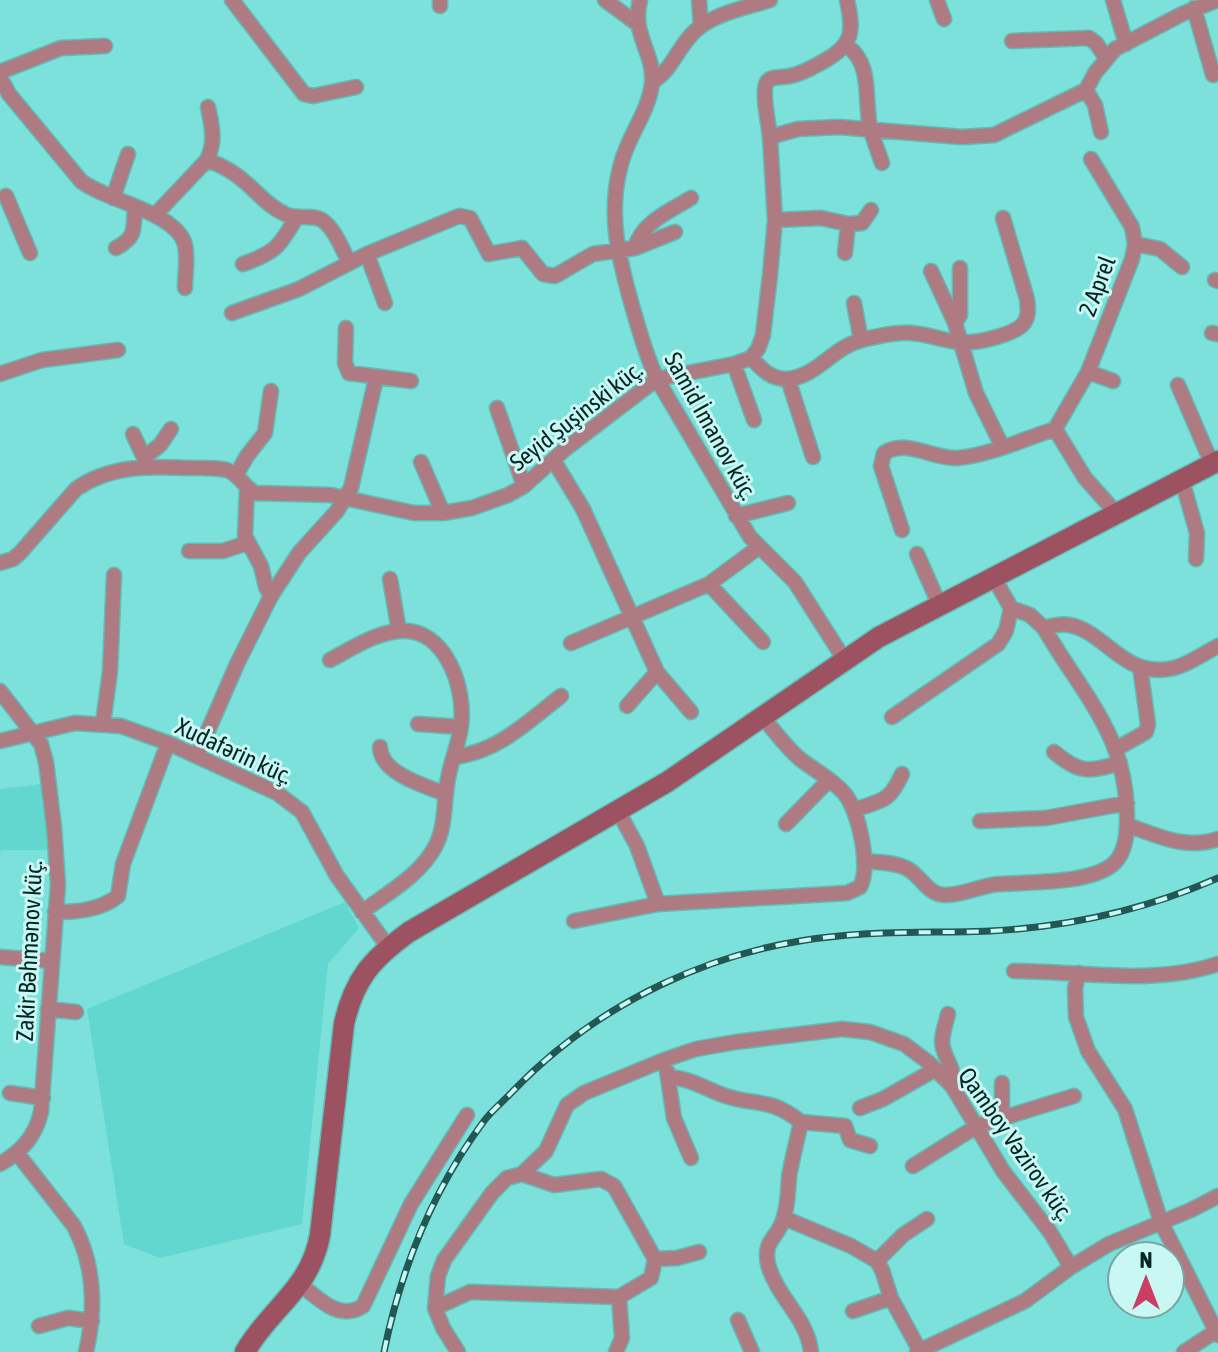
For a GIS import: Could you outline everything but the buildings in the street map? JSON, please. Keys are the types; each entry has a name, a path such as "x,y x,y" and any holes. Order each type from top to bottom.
{"street":[{"path":"232,0 304,94 313,96 356,87"},
{"path":"605,0 636,23"},
{"name":"Samid İmanov küç.","path":"640,0 636,23 650,65 652,82 644,113 619,168 614,222 617,251 645,352 657,379 736,516 759,547 795,582 844,659"},
{"path":"699,0 701,26"},
{"path":"652,82 662,76 691,34 701,26 770,0"},
{"path":"847,0 851,32 847,46 801,73 772,78 764,90 775,220 763,335 751,358 769,376 788,379 813,371 835,352 861,340 908,333 961,343 985,340 1017,329 1029,311 1003,218"},
{"path":"937,0 944,19"},
{"path":"1113,0 1126,44"},
{"path":"770,137 815,127 871,128 962,137 994,135 1086,90 1106,58 1126,44 1194,8 1218,0"},
{"path":"1194,8 1213,75"},
{"path":"1012,41 1089,38 1106,58"},
{"path":"105,46 61,48 0,75 9,94 81,181 171,225 184,240 185,288"},
{"path":"847,46 855,52 864,68 871,128 882,163"},
{"path":"1086,90 1095,105 1101,132"},
{"path":"0,108 9,94"},
{"path":"155,215 207,160 214,136 208,107"},
{"path":"113,198 128,154"},
{"name":"2 Aprel","path":"1055,429 1088,372 1135,244 1132,227 1091,159"},
{"path":"207,160 224,167 281,213 323,221 349,262"},
{"path":"0,181 3,198 30,253"},
{"path":"635,248 643,232 658,218 691,198"},
{"path":"116,248 128,242 133,235 135,207"},
{"path":"775,220 821,218 848,224 862,223 871,210"},
{"path":"232,313 299,289 349,262 459,216 470,218 489,254 522,248 549,277 593,254 635,248 675,232"},
{"path":"243,264 274,250 296,218"},
{"path":"845,253 848,224"},
{"path":"1135,244 1160,249 1182,267"},
{"path":"367,254 385,303"},
{"path":"955,323 960,315 960,268"},
{"path":"931,271 955,323 976,393 1002,446"},
{"path":"854,303 861,340"},
{"path":"346,328 346,369 349,373 411,381"},
{"path":"0,374 42,360 118,350"},
{"name":"Seyid Şuşinski küç.","path":"247,489 255,493 310,493 393,510 443,513 496,500 524,486 657,379 751,358"},
{"path":"734,364 754,420"},
{"path":"1088,372 1113,381"},
{"path":"197,756 271,596 299,553 346,499 376,378"},
{"path":"788,379 813,457"},
{"path":"245,1352 310,1270 318,1246 344,1024 350,1000 366,970 388,947 618,811 763,717 844,659 939,604 1215,462 1178,385"},
{"path":"236,475 265,433 271,391"},
{"path":"497,408 524,486"},
{"path":"146,462 171,429"},
{"path":"902,530 881,466 884,453 898,448 925,450 957,458 1055,429 1085,478 1117,514"},
{"path":"133,434 146,462"},
{"path":"554,461 583,509 657,672 691,712"},
{"path":"0,563 20,553 76,489 86,482 146,462 219,469 236,475 247,489 244,525 247,543 261,566 271,596"},
{"path":"421,462 443,513"},
{"path":"1182,480 1197,533 1196,559"},
{"path":"736,516 788,503"},
{"path":"189,551 223,551 247,543"},
{"path":"571,643 709,584 759,547"},
{"path":"917,554 939,604"},
{"path":"103,723 110,672 114,575"},
{"path":"864,861 907,868 934,893 942,896 987,885 1065,879 1098,872 1112,865 1120,855 1125,842 1127,803 1118,756 1096,708 1044,628 1030,615 1011,608 994,578"},
{"path":"390,579 399,631"},
{"path":"709,584 763,642"},
{"path":"892,717 998,644 1006,631 1011,608"},
{"path":"1044,628 1068,624 1083,629 1107,648 1140,667 1162,670 1175,668 1218,646"},
{"path":"330,660 360,644 399,631 414,633 444,654 459,685 461,727 439,836 426,861 362,912"},
{"path":"1054,752 1080,770 1091,771 1118,756 1146,732 1148,724 1140,667"},
{"path":"627,706 657,672"},
{"name":"Zakir Bəhmənov küç.","path":"0,691 34,732 46,762 57,865 43,1098 35,1132 17,1153 0,1164"},
{"path":"454,757 486,751 561,696"},
{"path":"574,921 658,904 847,893 860,887 865,878 864,861 854,810 840,788 797,756 763,717"},
{"name":"Xudafərin küç.","path":"0,741 75,723 103,723 168,743 277,793 292,803 311,826 337,876 388,947"},
{"path":"418,724 461,727"},
{"path":"55,912 101,906 118,896 123,864 168,743"},
{"path":"380,747 383,761 414,781 446,794"},
{"path":"854,810 887,799 894,793 902,774"},
{"path":"786,824 829,780"},
{"path":"980,821 1046,818 1127,803"},
{"path":"618,811 637,846 658,904"},
{"path":"1127,825 1182,844 1203,844 1218,839"},
{"path":"0,957 52,961"},
{"path":"1014,971 1148,976 1182,974 1218,964"},
{"path":"1079,973 1075,988 1076,1017 1088,1051 1125,1109 1161,1222 1217,1333 1184,1352"},
{"path":"48,1009 76,1012"},
{"path":"948,1014 943,1049 954,1074 952,1086"},
{"name":"Qamboy Vəzirov küç.","path":"435,1308 438,1276 444,1260 492,1193 507,1178 522,1174 546,1151 567,1105 584,1093 664,1060 714,1045 842,1029 870,1032 904,1044 936,1069 952,1086 1003,1171 1050,1232 1071,1267"},
{"path":"664,1060 674,1118 691,1158"},
{"path":"860,1108 936,1069"},
{"path":"669,1077 683,1078 725,1096 777,1105 801,1122 845,1126 850,1140 870,1146"},
{"path":"1002,1083 1002,1117"},
{"path":"10,1093 43,1098"},
{"path":"913,1166 977,1126 1074,1096"},
{"path":"300,1284 338,1311 347,1312 363,1306 411,1204 467,1115"},
{"path":"801,1122 784,1218 780,1228 770,1238 768,1263 777,1288 807,1330 811,1352"},
{"path":"17,1153 74,1226 81,1240 93,1288 92,1321 86,1352"},
{"path":"458,1352 435,1308 470,1292 619,1297 651,1278 655,1259 614,1186 601,1179 554,1185 522,1174"},
{"path":"784,1218 851,1246 877,1261 891,1298 918,1351 1025,1301 1109,1244 1218,1196"},
{"path":"877,1261 903,1235 927,1219"},
{"path":"655,1259 677,1258 699,1252"},
{"path":"616,1352 622,1338 619,1297"},
{"path":"853,1311 891,1298"},
{"path":"39,1326 68,1318 92,1321"},
{"path":"738,1320 752,1352"}],"shaded area":[{"path":"42,784 49,850 1,850 0,854 0,789"},
{"path":"345,902 359,928 328,964 302,1224 160,1258 124,1244 87,1009"}],"railway":[{"path":"384,1352 409,1260 434,1203 465,1148 491,1113 547,1059 622,1006 704,966 793,942 858,934 990,931 1049,926 1135,908 1218,878"}]}
